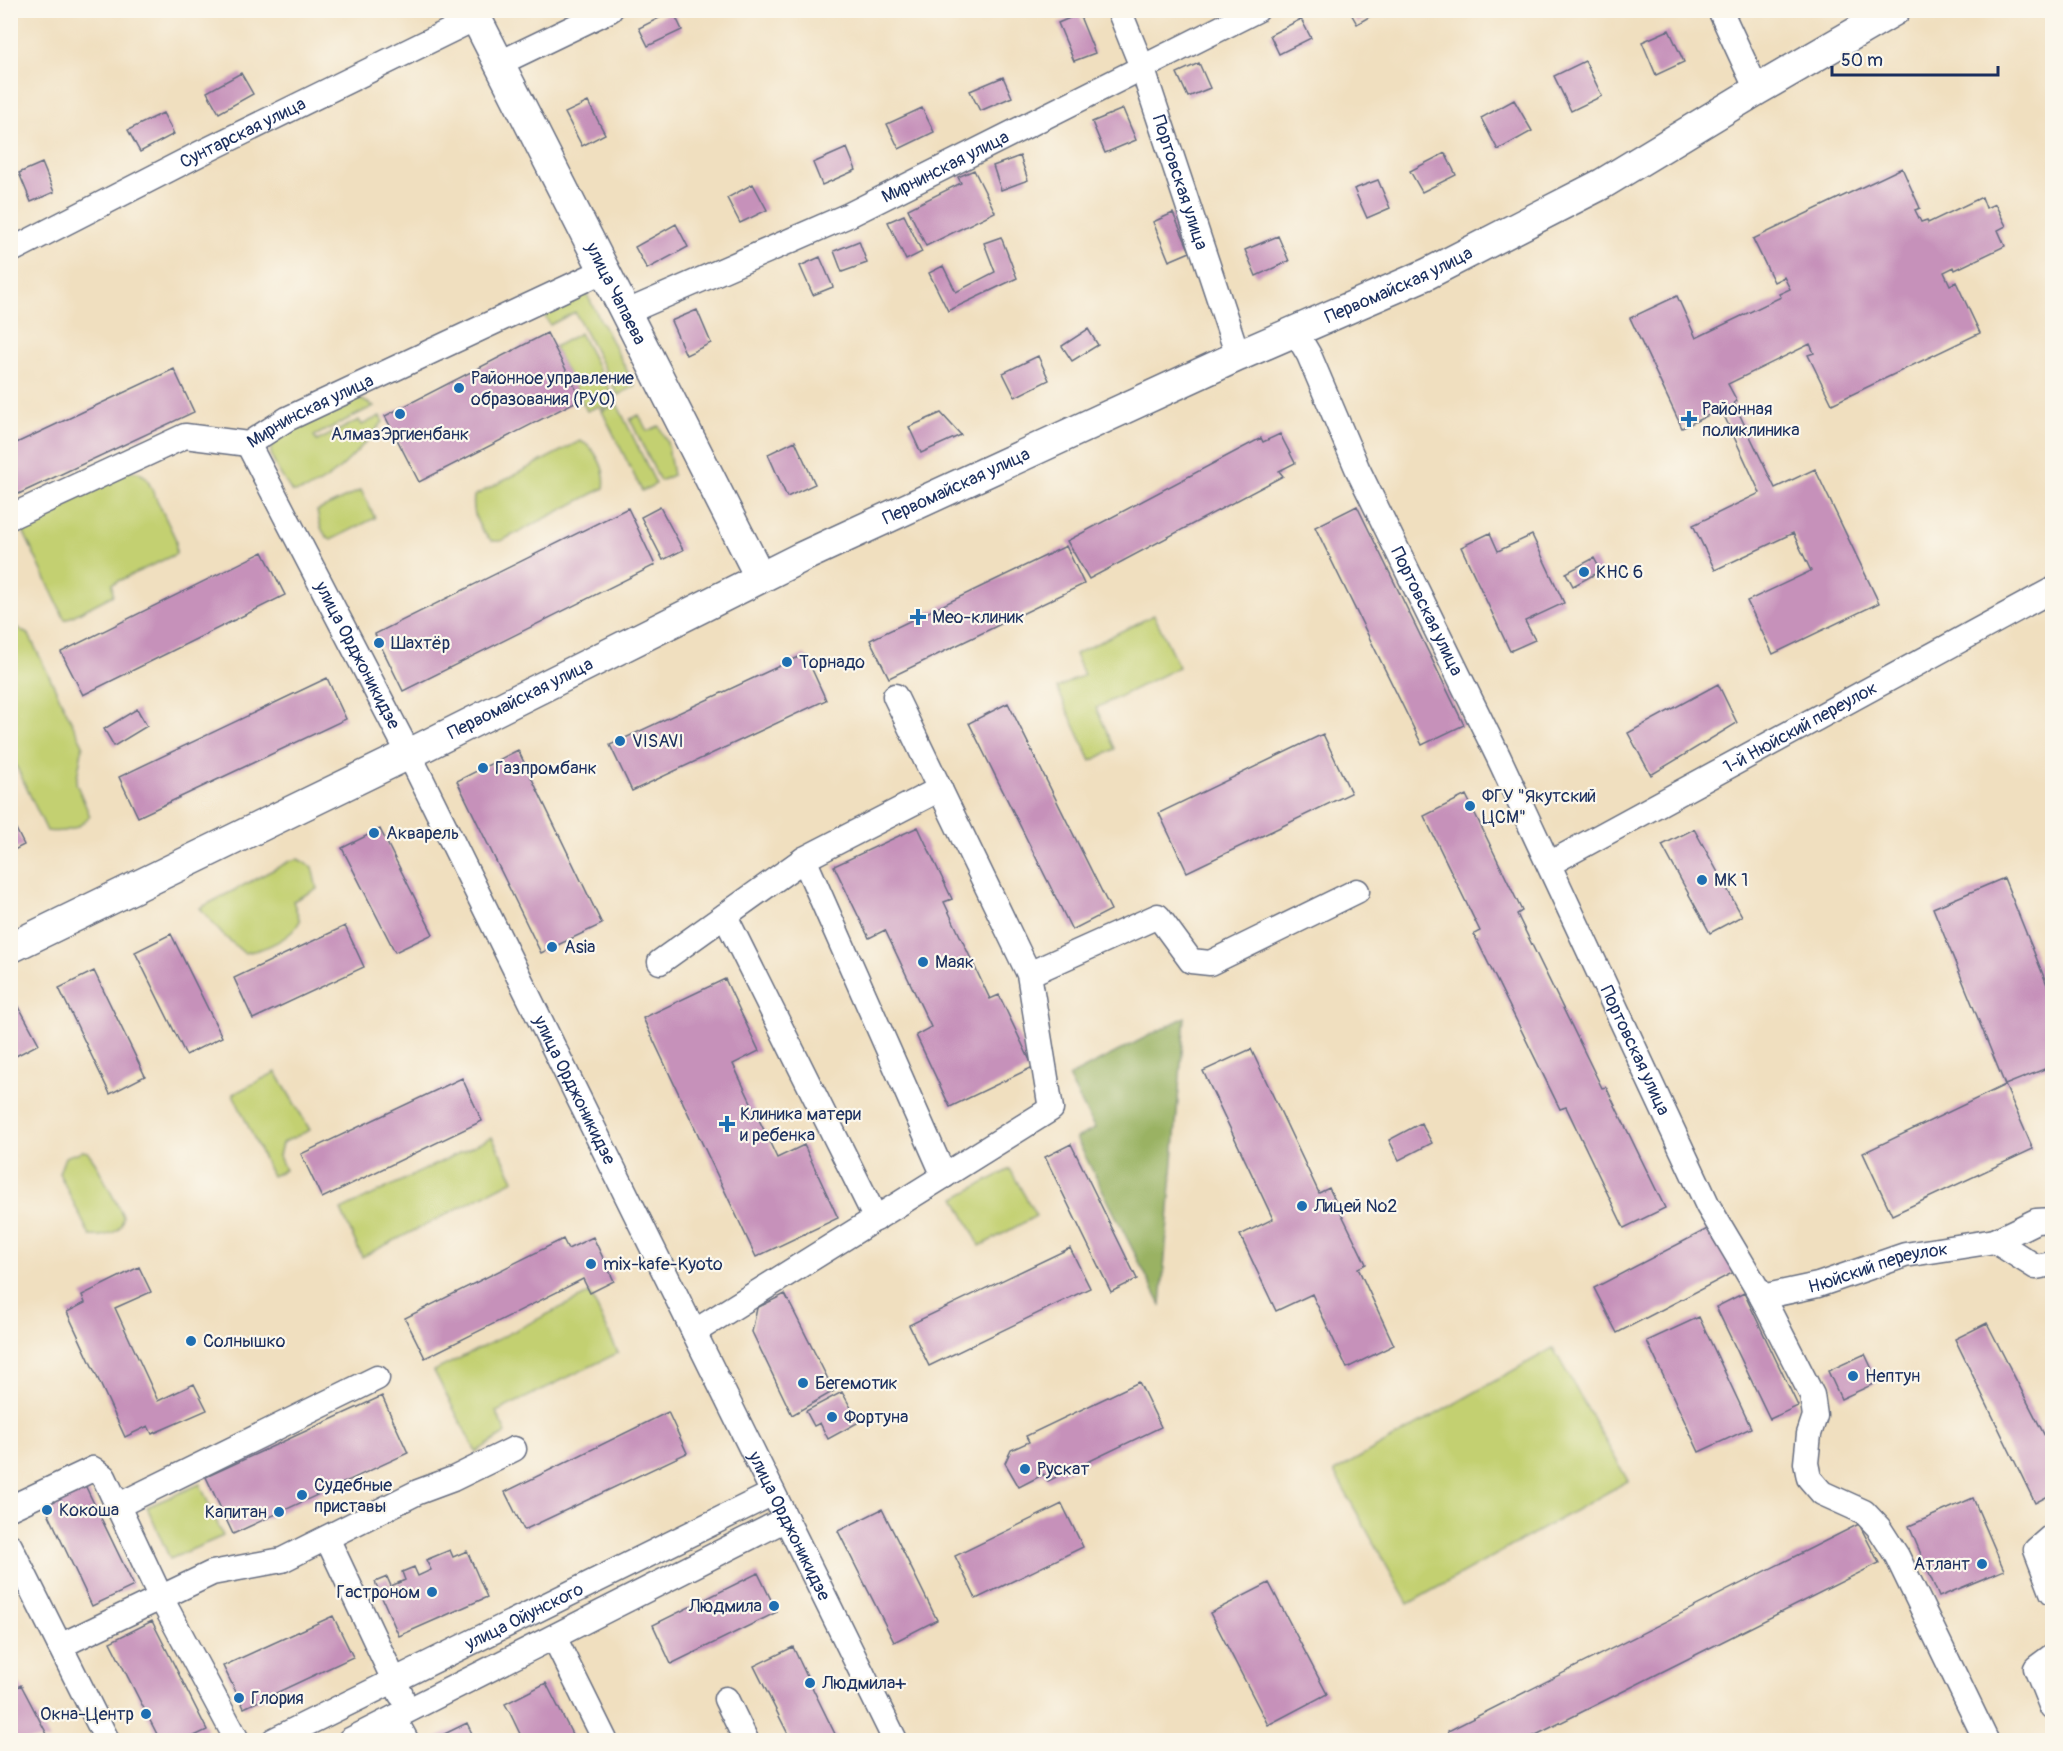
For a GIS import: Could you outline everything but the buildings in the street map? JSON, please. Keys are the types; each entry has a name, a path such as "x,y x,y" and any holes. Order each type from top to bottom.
{"main road":[{"name":"Первомайская улица","path":"10,948 409,754 760,577 1238,356 1427,274 1602,184 1756,90 1895,10"},
{"name":"улица Чапаева","path":"474,14 760,577"}],"street":[{"path":"500,63 610,10"},
{"name":"Портовская улица","path":"1119,10 1142,67 1238,356"},
{"name":"Мирнинская улица","path":"627,312 849,215 1257,10"},
{"path":"1720,10 1756,90"},
{"name":"Сунтарская улица","path":"10,252 474,14"},
{"name":"Мирнинская улица","path":"10,517 185,436 248,444 287,419 605,270"},
{"name":"Портовская улица","path":"1295,331 1309,354 1357,468 1549,864 1708,1206 1762,1297 1812,1395 1815,1416 1809,1434 1806,1463 1809,1478 1822,1493 1864,1512 1879,1528 1897,1556 1986,1740"},
{"name":"улица Орджоникидзе","path":"248,444 409,754 896,1740"},
{"name":"1-й Нюйский переулок","path":"1549,864 2052,590"},
{"path":"694,1332 1052,1109 1029,974 895,696"},
{"path":"660,962 804,860 940,789"},
{"path":"804,860 944,1176"},
{"path":"1029,974 1158,916 1191,961 1210,963 1357,891"},
{"path":"725,916 876,1219"},
{"name":"Нюйский переулок","path":"1762,1297 1818,1285 1905,1255 1995,1241 2036,1221 2052,1220"},
{"path":"1995,1241 2036,1267 2052,1264"},
{"path":"117,1506 377,1378"},
{"path":"60,1646 212,1573 282,1560 418,1492 514,1449"},
{"path":"10,1508 93,1470 104,1477 161,1598 237,1740"},
{"name":"улица Ойунского","path":"274,1740 773,1493"},
{"name":"улица Ойунского","path":"350,1740 786,1519"},
{"path":"2052,1536 2036,1550 2052,1592"},
{"path":"327,1538 394,1681 406,1740"},
{"path":"10,1546 106,1740"},
{"path":"555,1637 605,1740"},
{"path":"2052,1656 2036,1668 2052,1708"},
{"path":"726,1699 746,1740"}],"green space":[{"path":"583,287 635,386 618,395 575,312 550,325 541,309"},
{"path":"580,333 616,402 601,409 599,406 587,411 554,347"},
{"path":"356,397 374,406 314,436 317,441 359,420 362,425 380,416 383,422 331,476 305,490 292,492 273,461 271,451 274,444 294,428"},
{"path":"617,404 656,484 642,491 602,411"},
{"path":"639,415 647,431 659,426 667,442 673,475 660,481 630,419"},
{"path":"580,441 591,448 599,460 604,474 604,488 501,541 492,541 477,520 474,496"},
{"path":"127,471 138,472 146,477 176,540 176,554 112,584 113,595 65,620 18,520"},
{"path":"361,490 375,518 331,540 323,531 317,511"},
{"path":"1154,615 1179,667 1096,708 1115,749 1091,761 1057,688 1084,675 1075,654"},
{"path":"11,624 29,635 83,745 76,783 90,816 81,825 70,830 47,831 11,755"},
{"path":"298,859 312,867 317,889 293,901 300,921 290,933 276,943 244,953 222,934 200,908 290,861"},
{"path":"1185,1017 1161,1305 1076,1138 1095,1129 1068,1077"},
{"path":"276,1072 310,1130 282,1143 279,1156 285,1170 272,1176 233,1094"},
{"path":"492,1137 514,1180 362,1257 341,1210"},
{"path":"82,1151 88,1152 95,1162 123,1216 117,1231 107,1235 90,1236 59,1173 65,1157"},
{"path":"1010,1169 1036,1216 980,1246 955,1198"},
{"path":"590,1293 618,1353 496,1412 506,1433 476,1452 434,1371"},
{"path":"1553,1348 1628,1481 1408,1604 1334,1472"},
{"path":"200,1484 223,1536 170,1559 147,1507"}],"place":[{"name":"Районное управление образования (РУО)","path":"459,388"},
{"name":"АлмазЭргиенбанк","path":"400,414"},
{"name":"Районная поликлиника","path":"1689,419"},
{"name":"КНС 6","path":"1584,572"},
{"name":"Мео-клиник","path":"918,617"},
{"name":"Шахтёр","path":"379,643"},
{"name":"Торнадо","path":"787,662"},
{"name":"VISAVI","path":"620,741"},
{"name":"Газпромбанк","path":"483,768"},
{"name":"ФГУ \"Якутский ЦСМ\"","path":"1470,806"},
{"name":"Акварель","path":"374,833"},
{"name":"МК 1","path":"1702,880"},
{"name":"Asia","path":"552,947"},
{"name":"Маяк","path":"923,962"},
{"name":"Клиника матери и ребенка","path":"727,1124"},
{"name":"Лицей №2","path":"1302,1206"},
{"name":"mix-kafe-Kyoto","path":"591,1264"},
{"name":"Солнышко","path":"191,1341"},
{"name":"Нептун","path":"1853,1376"},
{"name":"Бегемотик","path":"803,1383"},
{"name":"Фортуна","path":"832,1417"},
{"name":"Рускат","path":"1025,1469"},
{"name":"Судебные приставы","path":"302,1495"},
{"name":"Кокоша","path":"47,1510"},
{"name":"Капитан","path":"279,1512"},
{"name":"Атлант","path":"1982,1564"},
{"name":"Гастроном","path":"432,1592"},
{"name":"Людмила","path":"774,1606"},
{"name":"Людмила+","path":"810,1683"},
{"name":"Глория","path":"239,1698"},
{"name":"Окна-Центр","path":"146,1714"}]}
